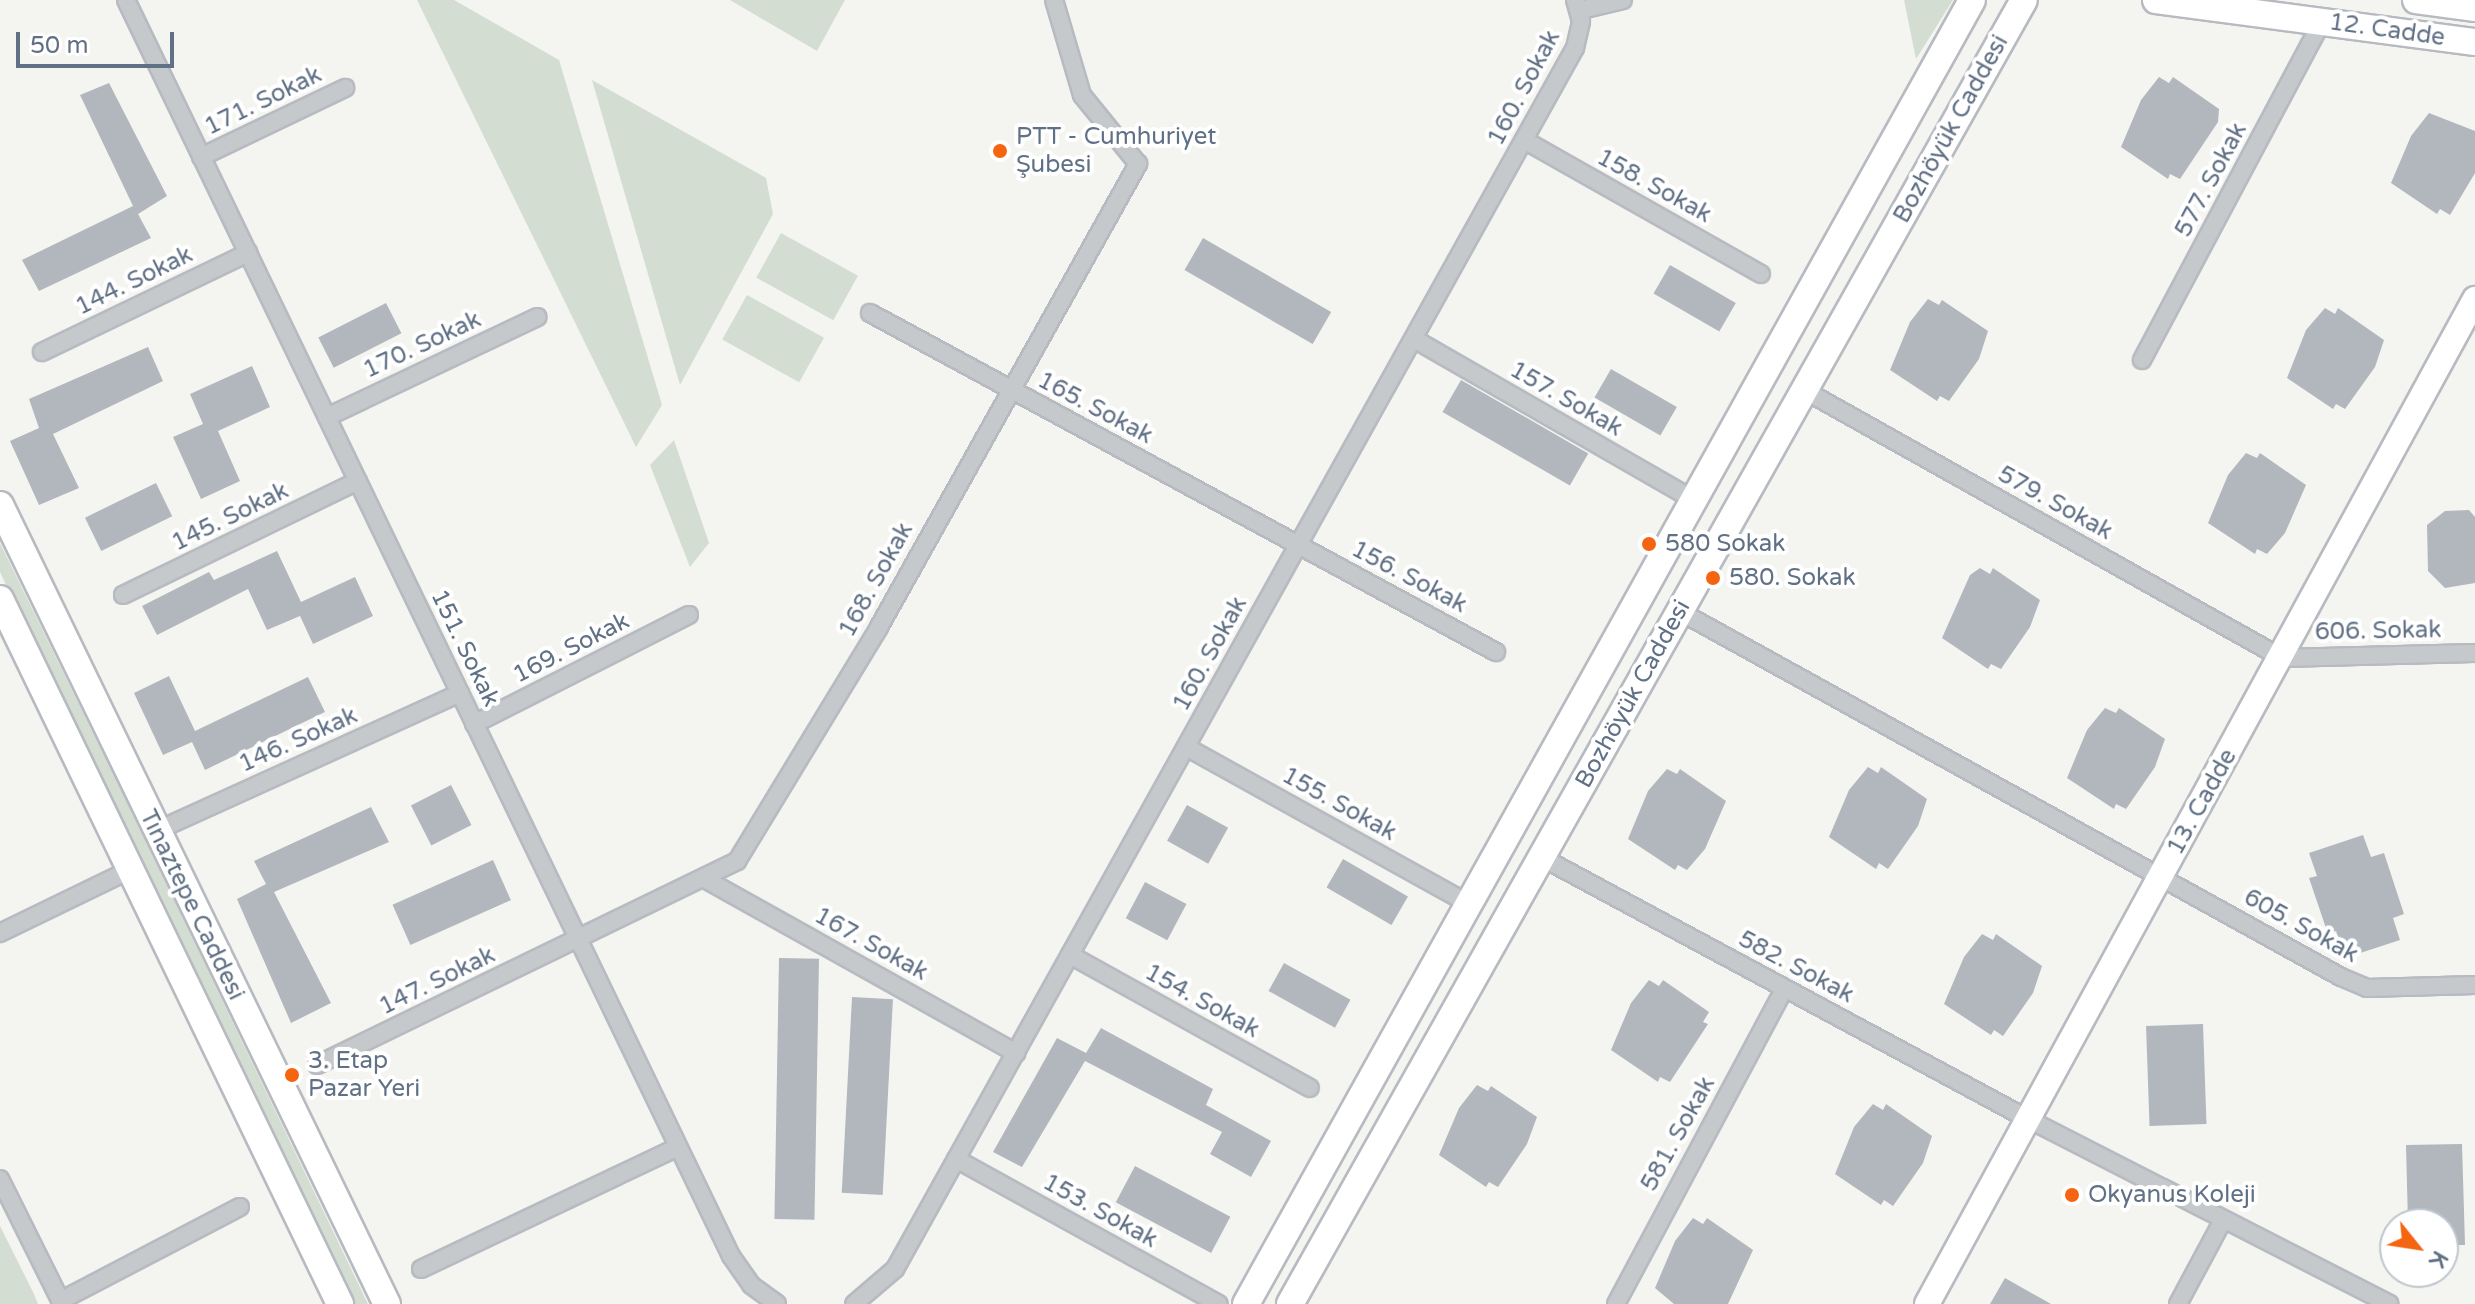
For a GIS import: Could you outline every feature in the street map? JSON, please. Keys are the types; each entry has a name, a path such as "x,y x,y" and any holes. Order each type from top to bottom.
{"main road":[{"name":"Bozhöyük Caddesi","path":"1246,1304 1972,0"},
{"name":"Bozhöyük Caddesi","path":"1290,1304 2024,0"},
{"name":"12. Cadde","path":"2156,0 2475,42"},
{"name":"12. Cadde","path":"2416,0 2475,8"},
{"name":"Tınaztepe Caddesi","path":"0,505 387,1304"},
{"name":"Tınaztepe Caddesi","path":"0,599 340,1304"}],"street":[{"name":"151. Sokak","path":"126,0 731,1256 751,1285 777,1304"},
{"name":"168. Sokak","path":"579,940 737,861 879,627 1009,389 1138,164 1082,95 1054,0"},
{"path":"1578,5 1623,0"},
{"name":"160. Sokak","path":"854,1304 895,1269 1414,339 1575,48 1578,5"},
{"name":"577. Sokak","path":"2142,360 2322,22"},
{"name":"171. Sokak","path":"201,157 345,88"},
{"name":"158. Sokak","path":"1524,140 1761,274"},
{"name":"144. Sokak","path":"42,352 248,253"},
{"name":"13. Cadde","path":"1927,1304 2282,658 2475,299"},
{"name":"165. Sokak","path":"870,313 1298,545"},
{"name":"170. Sokak","path":"327,417 538,317"},
{"name":"157. Sokak","path":"1414,339 1694,500"},
{"name":"579. Sokak","path":"1804,390 2282,658"},
{"name":"145. Sokak","path":"123,595 358,481"},
{"name":"156. Sokak","path":"1298,545 1496,652"},
{"path":"1679,611 2161,877"},
{"name":"169. Sokak","path":"474,724 689,615"},
{"name":"606. Sokak","path":"2282,658 2475,653"},
{"name":"146. Sokak","path":"156,831 460,693"},
{"name":"155. Sokak","path":"1186,747 1469,904"},
{"name":"582. Sokak","path":"1541,857 2028,1119 2389,1304"},
{"path":"0,933 132,869"},
{"name":"605. Sokak","path":"2161,877 2367,988 2475,985"},
{"name":"167. Sokak","path":"703,878 1016,1053"},
{"name":"147. Sokak","path":"317,1065 579,940"},
{"name":"154. Sokak","path":"1070,955 1310,1088"},
{"name":"581. Sokak","path":"1616,1304 1785,988"},
{"path":"421,1269 678,1147"},
{"name":"153. Sokak","path":"956,1159 1219,1304"},
{"path":"0,1179 61,1303 240,1207"},
{"path":"2178,1304 2223,1220"}],"shaded area":[{"path":"417,0 454,0 559,60 662,405 636,447"},
{"path":"730,0 845,0 817,51"},
{"path":"1904,0 1953,0 1916,59"},
{"path":"592,80 766,178 773,214 680,385"},
{"path":"781,233 858,276 833,320 756,278"},
{"path":"747,295 824,338 799,382 722,340"},
{"path":"674,440 709,543 690,567 650,465"},
{"path":"0,543 368,1304 354,1304 28,632 0,572"},
{"path":"0,1226 34,1294 38,1304 0,1304"}],"building":[{"path":"2159,77 2169,83 2173,77 2219,109 2218,122 2180,179 2170,174 2168,179 2121,147 2141,100"},
{"path":"109,83 167,196 138,214 151,238 39,291 22,260 133,206 80,95"},
{"path":"2429,113 2475,131 2475,173 2450,215 2440,209 2437,214 2391,183 2411,136"},
{"path":"1203,238 1331,312 1313,344 1184,270"},
{"path":"1670,265 1736,303 1719,332 1654,294"},
{"path":"1928,299 1939,305 1942,300 1988,331 1979,359 1949,401 1940,396 1937,401 1890,370 1910,322"},
{"path":"386,303 401,333 334,368 318,338"},
{"path":"2325,308 2335,314 2338,308 2384,340 2375,367 2345,409 2336,404 2333,409 2287,378 2306,330"},
{"path":"148,347 163,381 53,434 79,488 39,505 10,441 39,428 29,399"},
{"path":"252,366 270,407 218,431 240,481 201,499 173,437 203,424 190,394"},
{"path":"1611,369 1677,407 1660,436 1594,398"},
{"path":"1461,380 1588,454 1570,486 1442,412"},
{"path":"2246,453 2257,458 2260,453 2306,485 2285,533 2267,554 2257,549 2255,554 2208,523 2228,475"},
{"path":"156,483 172,516 101,551 85,518"},
{"path":"2469,510 2475,517 2475,583 2445,588 2428,571 2427,525 2445,511"},
{"path":"277,551 301,602 355,577 373,616 313,644 300,616 267,630 248,589 157,635 142,606 209,572 214,580"},
{"path":"1980,568 1990,574 1993,568 2040,600 2030,627 2001,669 1991,664 1988,669 1942,638 1970,575"},
{"path":"169,676 195,731 308,677 325,712 205,770 192,742 163,755 134,693"},
{"path":"2105,708 2116,713 2119,708 2165,739 2155,767 2126,809 2116,804 2114,809 2067,778 2087,730"},
{"path":"1868,767 1878,773 1881,767 1927,799 1918,826 1888,869 1879,863 1876,869 1829,837 1849,790"},
{"path":"1667,769 1677,774 1680,769 1726,801 1705,849 1687,870 1678,865 1675,870 1628,839 1648,791"},
{"path":"451,785 471,825 431,846 411,805"},
{"path":"1187,805 1228,828 1208,864 1167,841"},
{"path":"371,807 389,842 274,892 331,1003 291,1023 237,899 266,884 254,861"},
{"path":"2363,835 2371,857 2384,853 2404,914 2393,918 2400,940 2345,958 2336,931 2328,934 2309,878 2317,876 2309,853"},
{"path":"1343,859 1408,897 1391,925 1326,888"},
{"path":"493,860 511,900 410,945 393,905"},
{"path":"1145,882 1186,904 1167,940 1126,918"},
{"path":"1982,934 1993,940 1996,934 2042,966 2033,993 2003,1036 1994,1030 1991,1035 1944,1004 1964,957"},
{"path":"779,958 819,959 814,1220 774,1219"},
{"path":"1284,963 1350,1000 1335,1028 1268,991"},
{"path":"1649,980 1659,986 1663,980 1709,1012 1703,1022 1708,1024 1670,1082 1660,1077 1658,1082 1611,1050 1631,1003"},
{"path":"852,997 893,999 883,1195 842,1193"},
{"path":"2203,1024 2206,1124 2150,1126 2146,1026"},
{"path":"1101,1028 1213,1089 1206,1105 1271,1141 1251,1177 1210,1154 1222,1132 1085,1061 1022,1167 993,1152 1057,1038 1086,1053"},
{"path":"1477,1085 1488,1091 1491,1086 1537,1117 1527,1144 1498,1187 1489,1182 1486,1187 1439,1155 1459,1108"},
{"path":"1873,1104 1883,1110 1886,1104 1932,1136 1923,1163 1893,1206 1884,1200 1881,1205 1835,1174 1854,1127"},
{"path":"2462,1144 2465,1245 2459,1245 2459,1208 2408,1208 2406,1145"},
{"path":"1135,1166 1230,1217 1211,1253 1116,1202"},
{"path":"1693,1218 1703,1224 1707,1218 1753,1250 1728,1304 1674,1304 1655,1288 1675,1241"},
{"path":"2005,1278 2051,1304 1990,1304"}],"place":[{"name":"PTT - Cumhuriyet Şubesi","path":"1000,151"},
{"name":"580 Sokak","path":"1649,544"},
{"name":"580. Sokak","path":"1713,578"},
{"name":"3. Etap Pazar Yeri","path":"292,1075"},
{"name":"Okyanus Koleji","path":"2072,1195"}]}
